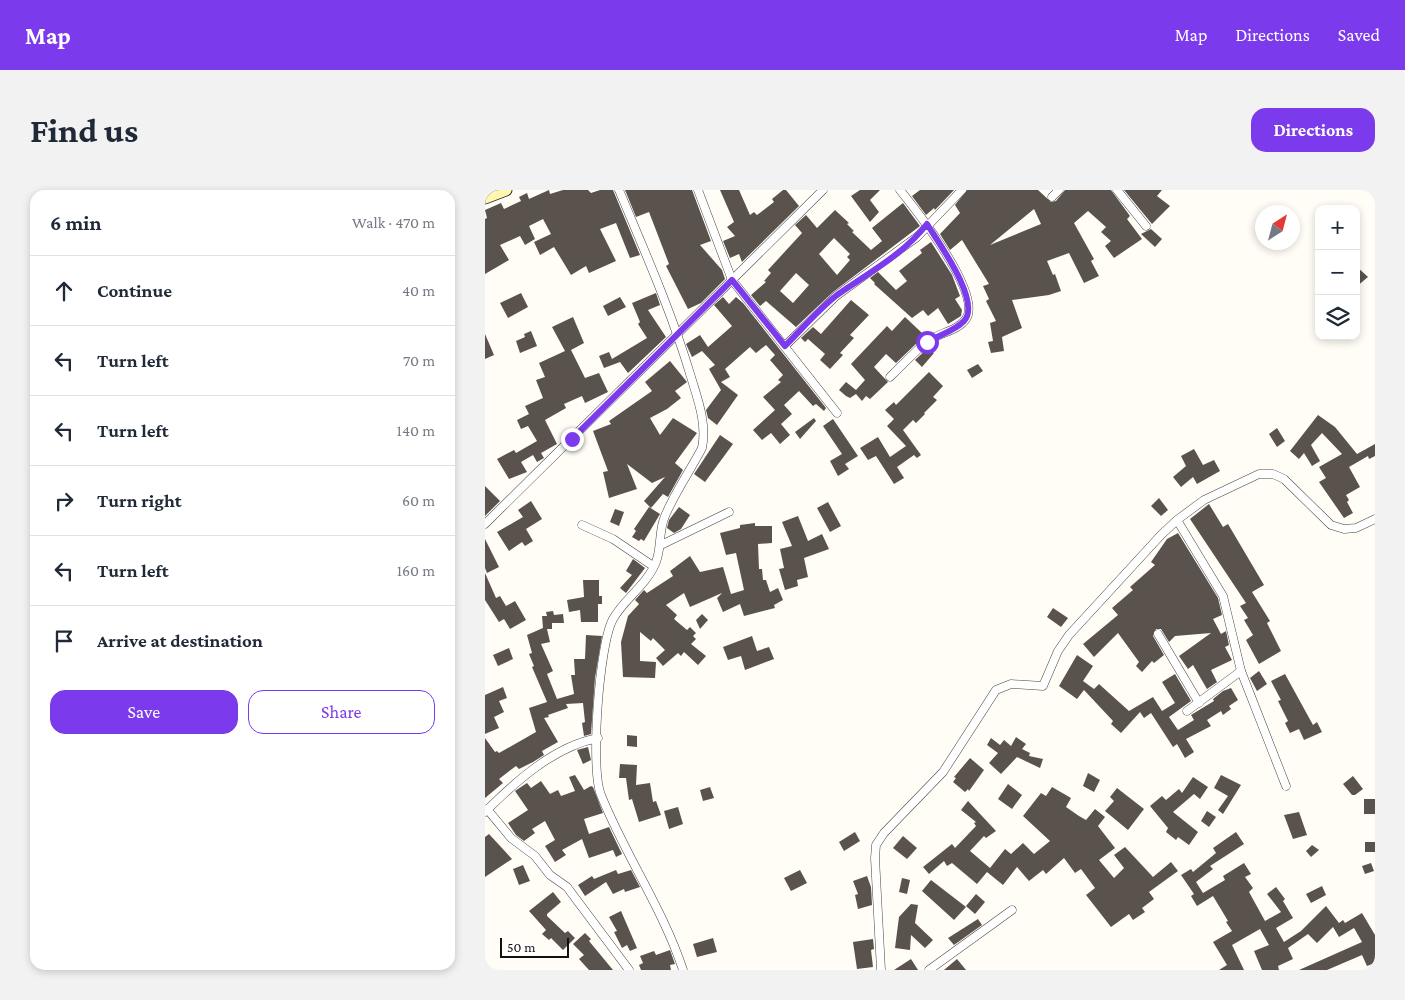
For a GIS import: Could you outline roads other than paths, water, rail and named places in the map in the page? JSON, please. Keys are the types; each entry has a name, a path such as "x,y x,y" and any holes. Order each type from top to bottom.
{"street":[{"path":"485,198 506,190"},
{"path":"619,190 678,333 703,418 704,439 702,448 663,520 661,545 653,566 641,587 611,624 600,679 596,772 601,795 656,905 683,970"},
{"path":"698,190 732,280 837,413"},
{"path":"890,377 927,342 959,326 966,320 969,314 964,287 958,273 927,224 900,190"},
{"path":"785,346 824,306 917,237 927,224 962,190"},
{"path":"1052,196 1059,190"},
{"path":"1117,190 1146,226"},
{"path":"485,524 821,191"},
{"path":"881,970 875,858 876,844 884,833 943,772 995,690 1011,684 1043,686 1058,651 1069,634 1177,520 1204,500 1259,474 1273,474 1293,487 1331,525 1344,529 1375,519"},
{"path":"661,545 729,512"},
{"path":"1177,520 1223,596 1241,671 1286,786"},
{"path":"582,525 613,539 653,566"},
{"path":"1158,634 1199,703"},
{"path":"1187,711 1241,671"},
{"path":"598,738 572,745 548,759 486,810 511,838 535,856 550,875 567,887 629,970"},
{"path":"929,970 1012,910"}]}
